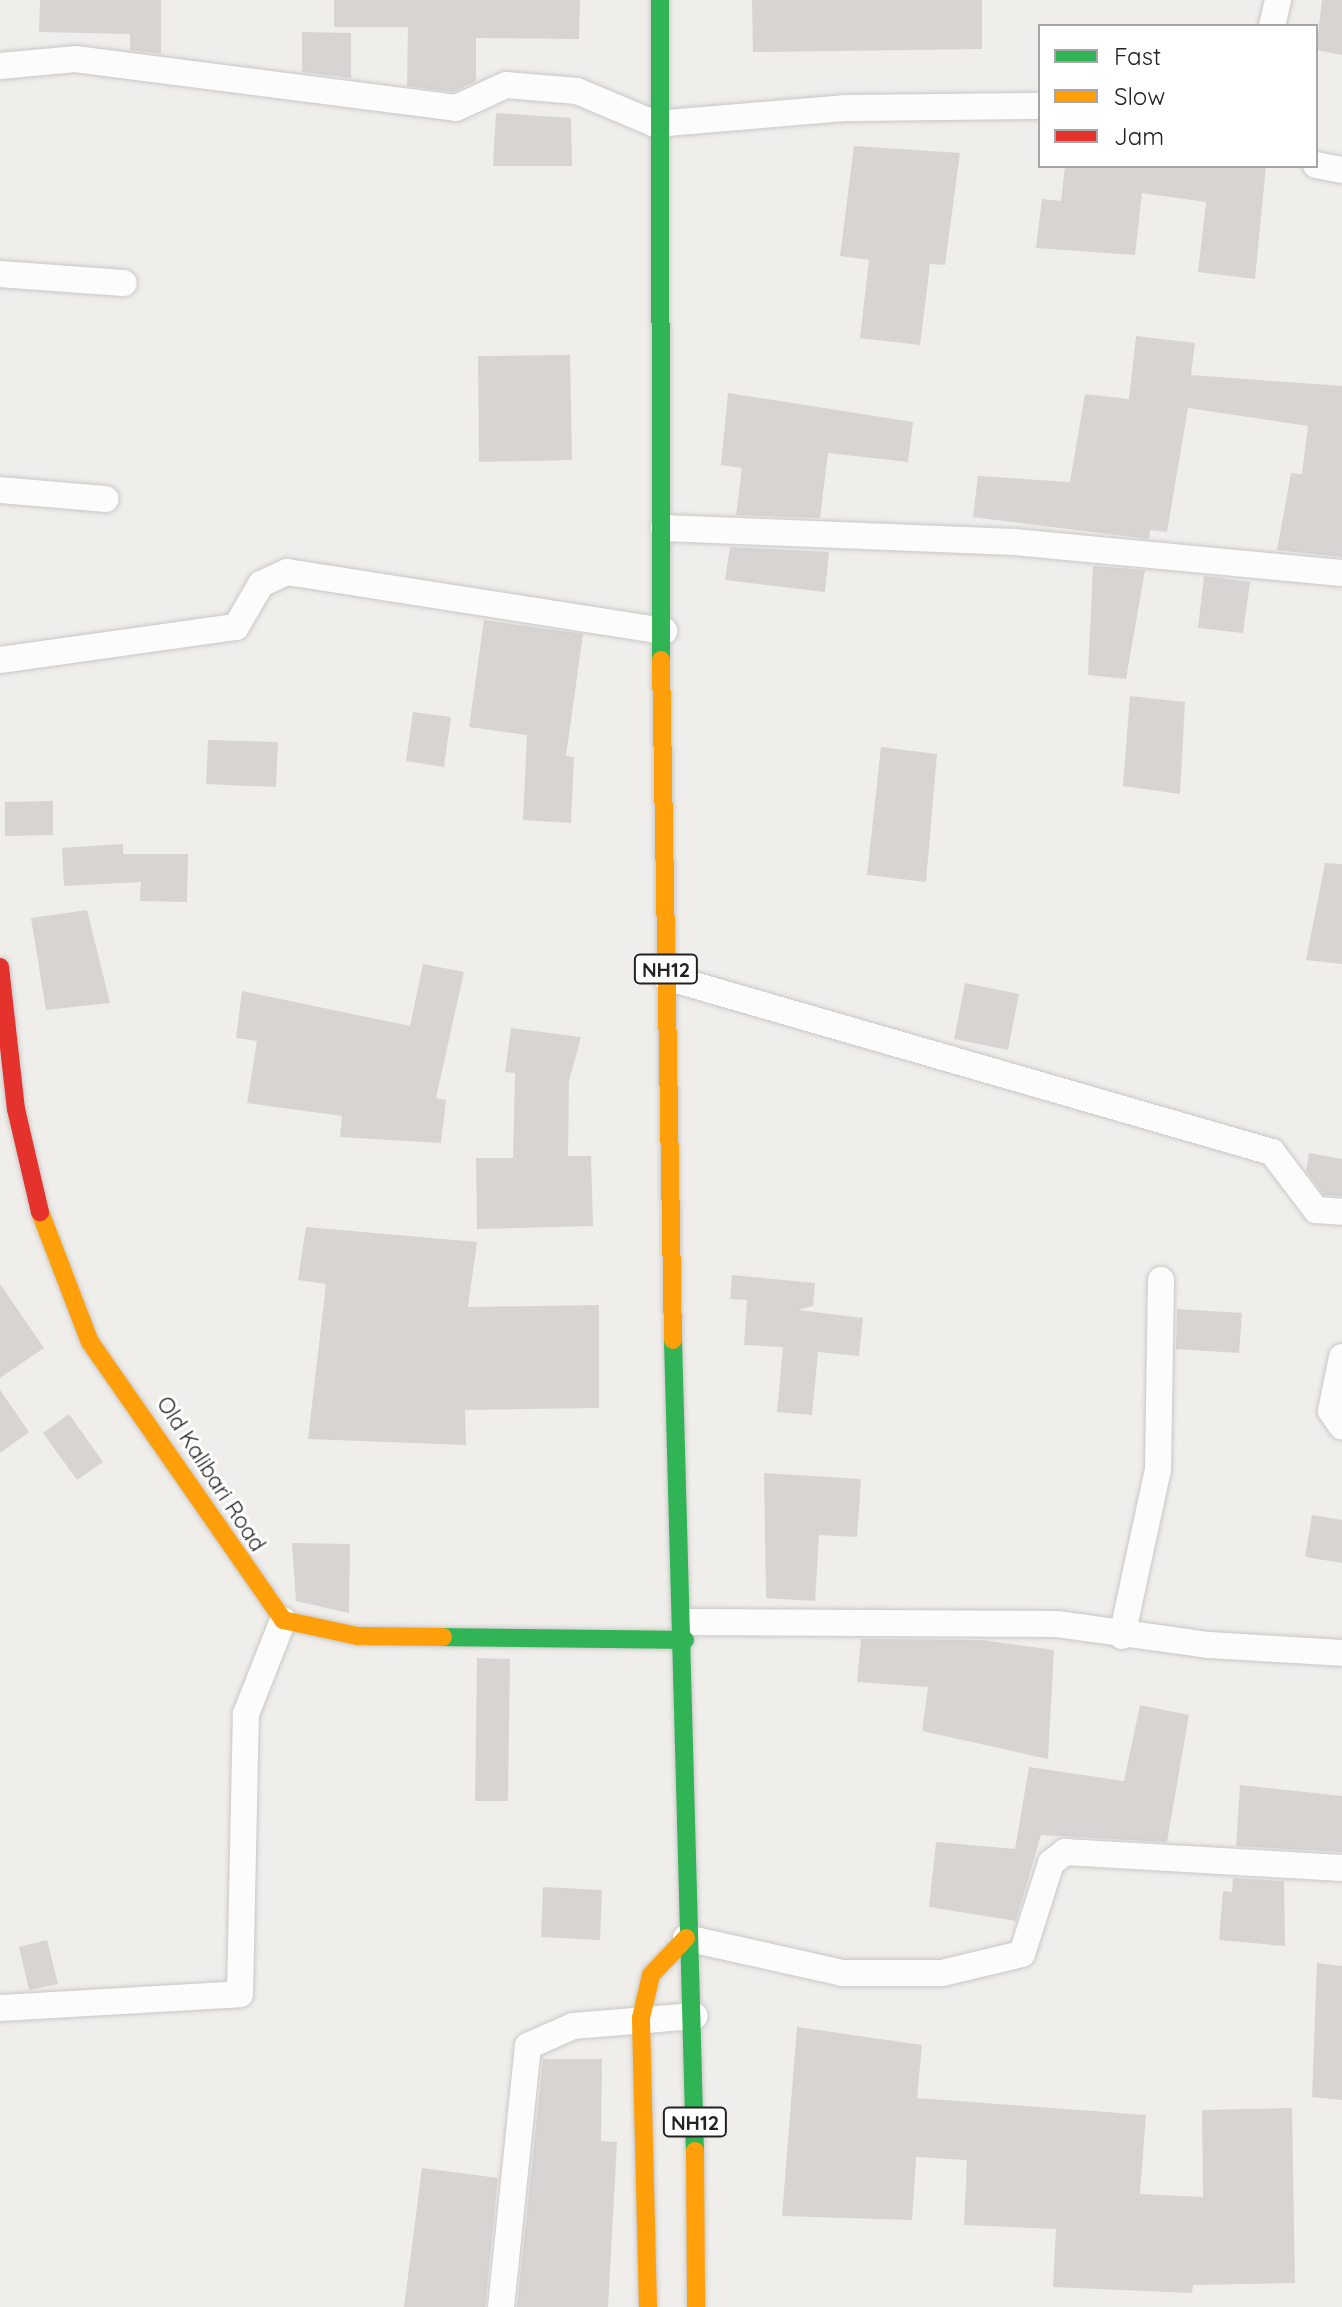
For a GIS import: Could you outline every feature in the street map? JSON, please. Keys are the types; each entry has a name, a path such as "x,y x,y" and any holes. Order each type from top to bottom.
{"main road":[{"name":"NH12","path":"660,0 655,124 664,528 666,977 685,1631 686,1938 695,2016 696,2307"},
{"name":"Old Kalibari Road","path":"0,967 16,1109 41,1216 90,1342 283,1620"},
{"path":"283,1620 357,1636 685,1631"},
{"path":"648,2307 641,2018 651,1975 686,1938"}],"street":[{"path":"1272,24 1278,0"},
{"path":"0,66 75,59 456,108 506,85 577,91 655,124 844,108 1038,106"},
{"path":"1318,165 1342,170"},
{"path":"0,274 124,283"},
{"path":"0,490 106,499"},
{"path":"664,528 1014,542 1342,573"},
{"path":"0,660 236,627 261,584 287,572 664,631"},
{"path":"666,977 1272,1152 1316,1210 1342,1212"},
{"path":"1122,1636 1158,1470 1161,1280"},
{"path":"1342,1357 1331,1411 1342,1427"},
{"path":"0,2008 240,1994 246,1714 283,1620"},
{"path":"685,1631 1057,1624 1122,1636 1342,1653"},
{"path":"686,1938 842,1973 942,1973 1022,1954 1051,1863 1073,1850 1342,1868"},
{"path":"501,2307 528,2046 573,2026 641,2018 695,2016"}],"building":[{"path":"40,0 161,0 161,54 130,50 130,34 39,32"},
{"path":"334,0 580,0 579,39 476,38 476,81 453,92 407,86 408,27 334,27"},
{"path":"752,0 982,0 982,49 753,52"},
{"path":"1322,0 1342,0 1342,55 1318,50"},
{"path":"302,32 351,33 351,78 302,72"},
{"path":"496,113 571,118 572,166 493,166"},
{"path":"854,146 960,153 945,265 930,264 920,345 860,338 869,260 840,256"},
{"path":"1065,168 1266,168 1255,279 1198,272 1206,202 1142,193 1135,255 1036,248 1042,199 1061,201"},
{"path":"1136,336 1195,343 1191,375 1342,386 1342,557 1277,550 1291,473 1302,474 1308,426 1188,408 1167,532 1150,530 1149,539 973,517 978,476 1070,482 1085,394 1129,399"},
{"path":"570,355 572,460 479,462 478,356"},
{"path":"728,393 913,422 908,462 828,453 820,518 736,515 742,468 721,465"},
{"path":"730,547 829,552 825,592 725,580"},
{"path":"1093,566 1145,570 1126,679 1088,675"},
{"path":"1204,576 1250,582 1243,633 1198,628"},
{"path":"484,620 583,634 566,756 574,757 571,823 523,820 527,735 469,727"},
{"path":"1130,696 1185,702 1180,794 1123,786"},
{"path":"413,712 451,717 444,767 406,761"},
{"path":"208,740 278,742 276,787 206,784"},
{"path":"881,747 937,754 926,882 867,875"},
{"path":"53,801 53,835 5,836 5,802"},
{"path":"123,844 123,854 188,854 187,902 140,901 141,882 64,886 62,848"},
{"path":"1325,863 1342,864 1342,964 1306,960"},
{"path":"87,910 110,1003 46,1010 31,918"},
{"path":"423,964 464,972 436,1098 446,1100 441,1143 340,1137 342,1116 247,1103 257,1041 236,1038 242,991 410,1026"},
{"path":"965,983 1019,994 1008,1050 954,1039"},
{"path":"511,1028 581,1037 569,1081 568,1156 591,1156 593,1226 477,1229 476,1158 513,1158 515,1073 505,1072"},
{"path":"1309,1153 1342,1159 1342,1196 1324,1195 1306,1171"},
{"path":"306,1227 477,1242 468,1307 599,1305 599,1408 465,1410 466,1445 308,1439 326,1284 298,1280"},
{"path":"732,1275 815,1283 813,1306 798,1310 863,1318 859,1356 818,1352 812,1415 777,1412 783,1347 744,1345 747,1300 730,1299"},
{"path":"0,1284 44,1348 0,1378"},
{"path":"1177,1309 1242,1313 1239,1353 1176,1349"},
{"path":"0,1390 29,1432 0,1453"},
{"path":"69,1414 103,1462 77,1480 43,1433"},
{"path":"764,1473 861,1479 857,1537 819,1535 815,1601 766,1598"},
{"path":"1312,1515 1342,1520 1342,1563 1305,1557"},
{"path":"292,1543 350,1544 349,1613 296,1601"},
{"path":"861,1639 982,1640 1054,1650 1048,1759 922,1731 928,1687 857,1682"},
{"path":"477,1658 510,1659 508,1801 475,1801"},
{"path":"1140,1705 1189,1715 1167,1842 1041,1835 1016,1921 929,1907 936,1842 1015,1849 1029,1767 1124,1781"},
{"path":"1240,1785 1342,1796 1342,1852 1236,1846"},
{"path":"1233,1878 1284,1881 1285,1946 1219,1940 1223,1891 1232,1892"},
{"path":"543,1887 602,1890 600,1940 541,1937"},
{"path":"47,1940 58,1984 29,1990 19,1947"},
{"path":"1317,1963 1342,1966 1342,2100 1312,2097"},
{"path":"797,2027 922,2045 917,2098 1146,2115 1140,2194 1203,2197 1202,2110 1292,2108 1295,2283 1193,2285 1192,2293 1053,2287 1056,2229 964,2225 967,2160 916,2157 912,2220 782,2216"},
{"path":"543,2059 602,2059 601,2141 617,2142 608,2307 517,2307"},
{"path":"422,2168 498,2178 485,2307 404,2307"}],"traffic: fast":[{"path":"660,0 661,660"},
{"path":"673,1340 695,2151"},
{"path":"443,1637 685,1640"}],"traffic: slow":[{"path":"661,660 673,1340"},
{"path":"40,1212 90,1342 283,1620 357,1636 443,1637"},
{"path":"648,2307 641,2018 651,1975 686,1938"},
{"path":"695,2151 696,2307"}],"traffic: jam":[{"path":"0,967 16,1109 40,1212"}]}
